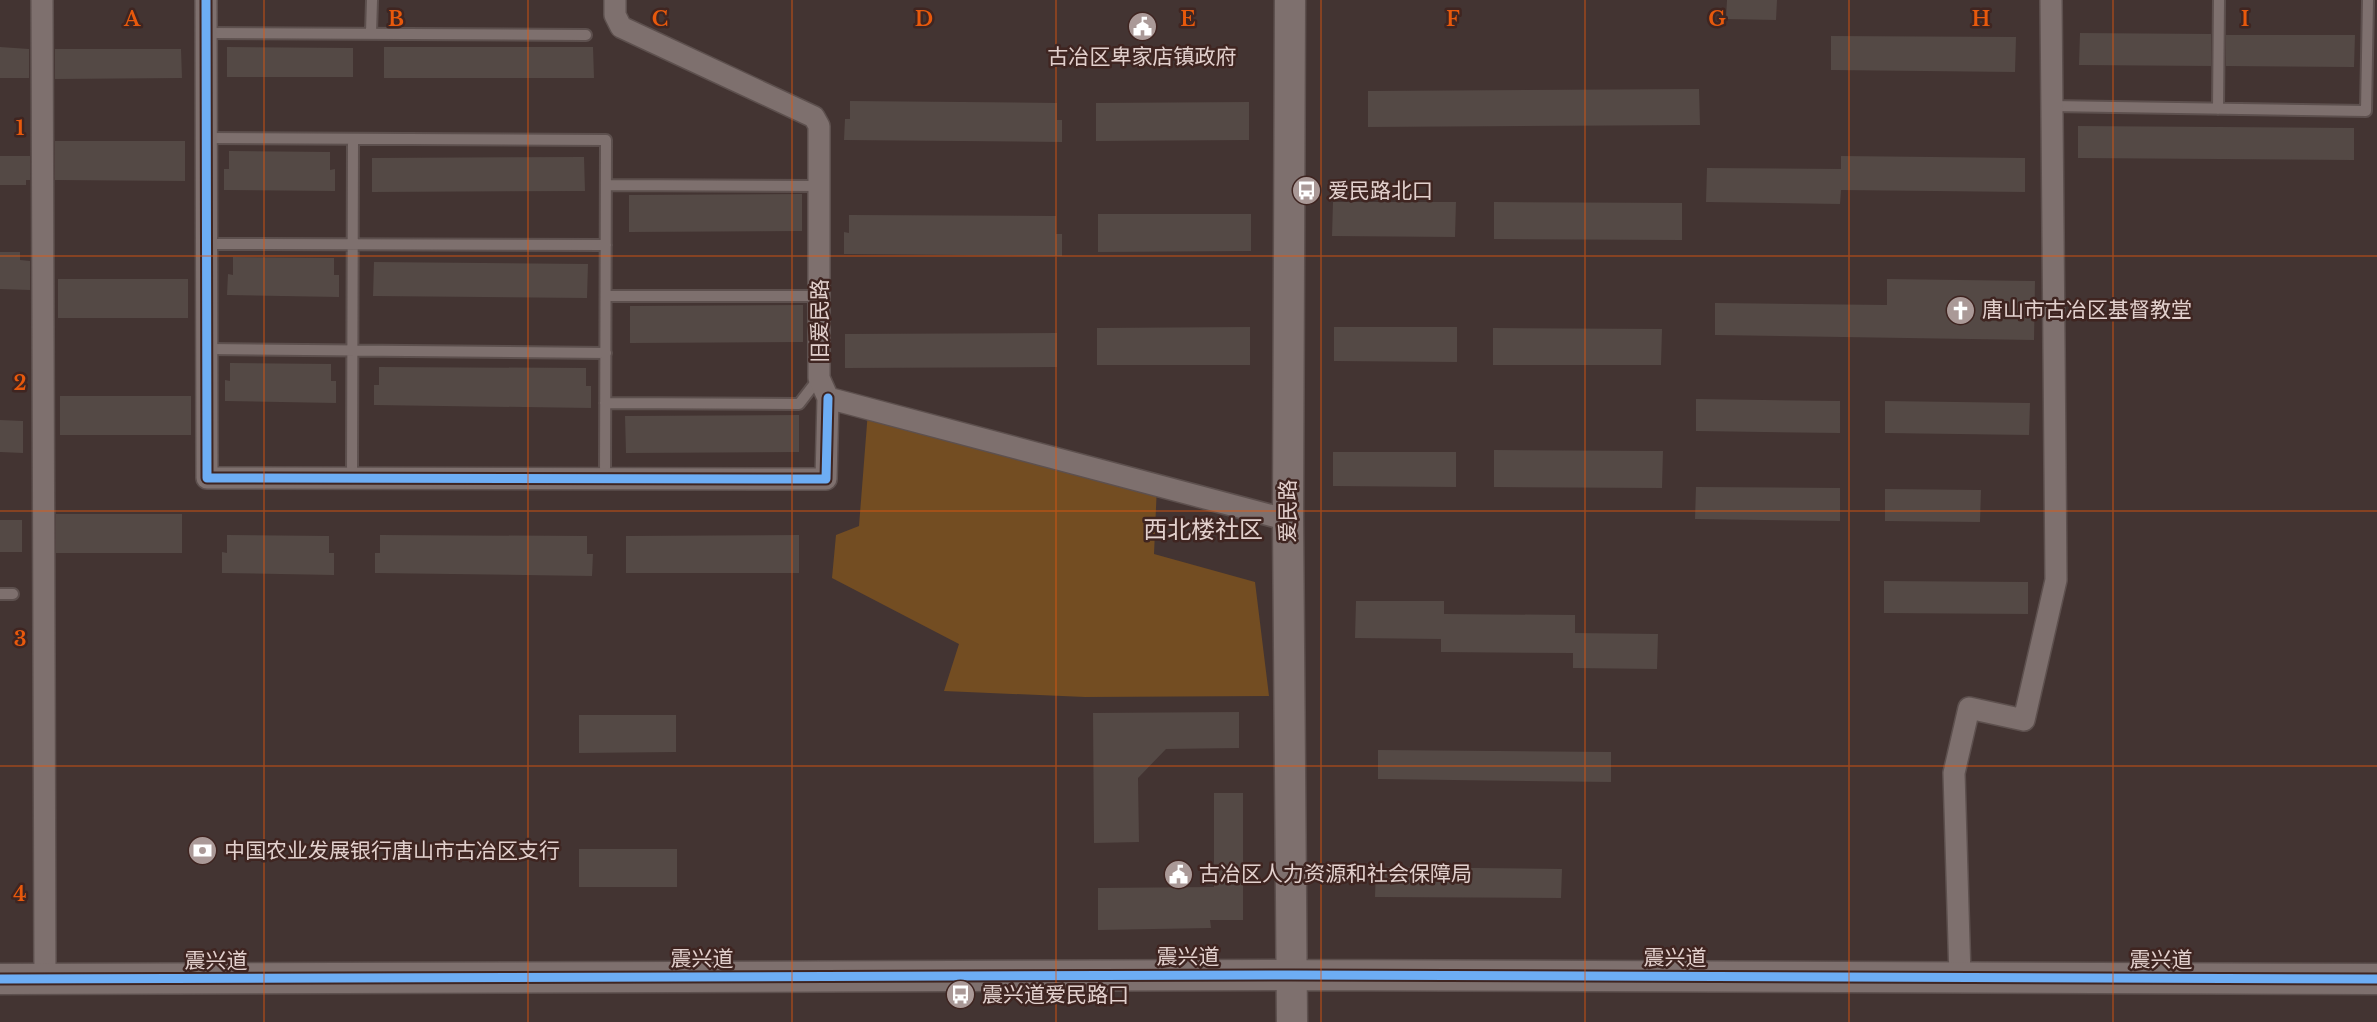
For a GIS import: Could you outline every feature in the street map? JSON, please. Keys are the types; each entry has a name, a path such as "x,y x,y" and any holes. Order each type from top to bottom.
{"street":[{"path":"42,0 45,980"},
{"path":"206,0 207,478 826,479 828,398 1288,520"},
{"name":"旧爱民路","path":"615,0 615,15 621,27 814,117 819,126 821,296 819,378 828,398"},
{"name":"爱民路","path":"1290,0 1288,520 1292,1022"},
{"path":"1960,977 1954,773 1969,708 2024,720 2056,580 2051,0"},
{"name":"震兴道","path":"0,979 1291,975 2377,979"}],"lane":[{"path":"372,0 372,33"},
{"path":"2218,109 2219,0"},
{"path":"2051,106 2366,111 2368,0"},
{"path":"206,33 586,35"},
{"path":"206,138 606,140 605,478"},
{"path":"352,139 352,478"},
{"path":"606,185 819,186"},
{"path":"208,244 606,245"},
{"path":"606,296 821,296"},
{"path":"207,349 606,353"},
{"path":"605,403 799,404 819,378"},
{"path":"0,594 13,594"}],"shaded area":[{"path":"868,411 1157,485 1154,554 1255,582 1269,696 1085,697 944,691 959,644 832,578 836,535 859,526"}],"building":[{"path":"1727,0 1777,0 1776,20 1726,19"},
{"path":"2080,33 2211,34 2211,66 2079,65"},
{"path":"2226,35 2355,35 2354,67 2226,66"},
{"path":"1831,36 2016,37 2015,72 1831,70"},
{"path":"0,47 29,49 29,78 0,78"},
{"path":"227,47 353,48 353,77 227,77"},
{"path":"384,47 593,47 594,78 384,78"},
{"path":"55,49 181,49 182,78 55,79"},
{"path":"1699,89 1700,125 1368,127 1368,91"},
{"path":"850,101 1057,103 1057,120 1062,120 1062,142 844,140 845,119 850,119"},
{"path":"1249,102 1249,140 1096,141 1096,103"},
{"path":"2078,126 2354,128 2354,160 2078,158"},
{"path":"55,141 185,141 185,181 55,180"},
{"path":"229,151 330,152 330,170 335,169 335,191 224,190 224,169 229,169"},
{"path":"0,156 30,156 30,180 26,180 26,185 0,185"},
{"path":"1841,156 2025,158 2025,192 1841,190 1840,204 1706,202 1707,168 1841,169"},
{"path":"584,157 585,191 372,192 372,158"},
{"path":"802,194 802,231 629,232 629,195"},
{"path":"1333,202 1456,202 1455,237 1332,236"},
{"path":"1494,202 1682,203 1682,240 1494,239"},
{"path":"1098,214 1251,214 1251,251 1098,252"},
{"path":"849,215 1056,216 1056,234 1062,234 1062,256 844,254 844,232 849,233"},
{"path":"0,252 20,252 20,260 30,261 30,290 0,289"},
{"path":"233,257 334,258 334,275 339,275 339,297 227,295 228,274 233,275"},
{"path":"374,262 588,264 587,298 373,296"},
{"path":"58,279 188,279 188,318 58,318"},
{"name":"唐山市古冶区基督教堂","path":"1887,279 2035,281 2034,340 1715,335 1715,303 1887,305"},
{"path":"803,305 803,342 630,343 630,306"},
{"path":"1250,327 1250,365 1097,365 1097,328"},
{"path":"1334,327 1457,327 1457,362 1334,361"},
{"path":"1493,328 1662,329 1661,365 1493,365"},
{"path":"1057,333 1057,367 845,368 845,334"},
{"path":"230,363 331,364 331,381 336,381 336,403 225,401 225,380 230,381"},
{"path":"379,367 586,368 586,386 591,386 591,408 374,405 374,385 379,385"},
{"path":"60,396 191,396 191,435 60,435"},
{"path":"1696,399 1840,401 1840,433 1696,431"},
{"path":"1885,401 2030,403 2029,435 1885,433"},
{"path":"799,415 799,452 626,453 625,416"},
{"path":"0,420 23,421 23,453 0,452"},
{"path":"1494,450 1663,451 1662,488 1494,487"},
{"path":"1333,452 1456,452 1456,487 1333,486"},
{"path":"1696,487 1840,488 1840,521 1695,519"},
{"path":"1885,489 1981,490 1980,522 1885,521"},
{"path":"56,514 182,514 182,553 56,553"},
{"path":"0,520 22,520 22,552 0,552"},
{"path":"227,535 329,536 329,553 334,553 334,575 222,573 222,552 227,553"},
{"path":"380,535 587,536 587,554 593,554 592,576 375,573 375,553 380,553"},
{"path":"799,535 799,573 626,573 626,536"},
{"path":"1884,581 2028,582 2028,614 1884,613"},
{"path":"1356,601 1444,601 1444,614 1575,615 1575,633 1658,634 1657,669 1573,668 1573,653 1441,652 1441,639 1355,638"},
{"path":"1239,712 1239,748 1166,749 1138,778 1139,842 1094,843 1093,713"},
{"path":"579,715 676,715 676,752 579,753"},
{"path":"1378,750 1611,752 1611,782 1378,779"},
{"path":"1214,793 1243,793 1243,920 1210,920 1211,928 1098,930 1098,888 1214,887"},
{"path":"579,849 677,849 677,887 579,887"},
{"path":"1376,867 1562,869 1561,898 1375,897"}],"cycle path":[{"path":"206,0 207,478 826,479 828,398"},
{"path":"0,979 1291,975 2377,979"}],"place":[{"name":"古冶区卑家店镇政府","path":"1142,26"},
{"name":"爱民路北口","path":"1307,191"},
{"name":"唐山市古冶区基督教堂","path":"1961,310"},
{"name":"中国农业发展银行唐山市古冶区支行","path":"203,851"},
{"name":"古冶区人力资源和社会保障局","path":"1178,874"},
{"name":"震兴道爱民路口","path":"961,995"}],"district":[{"name":"西北楼社区","path":"1203,530"}]}
